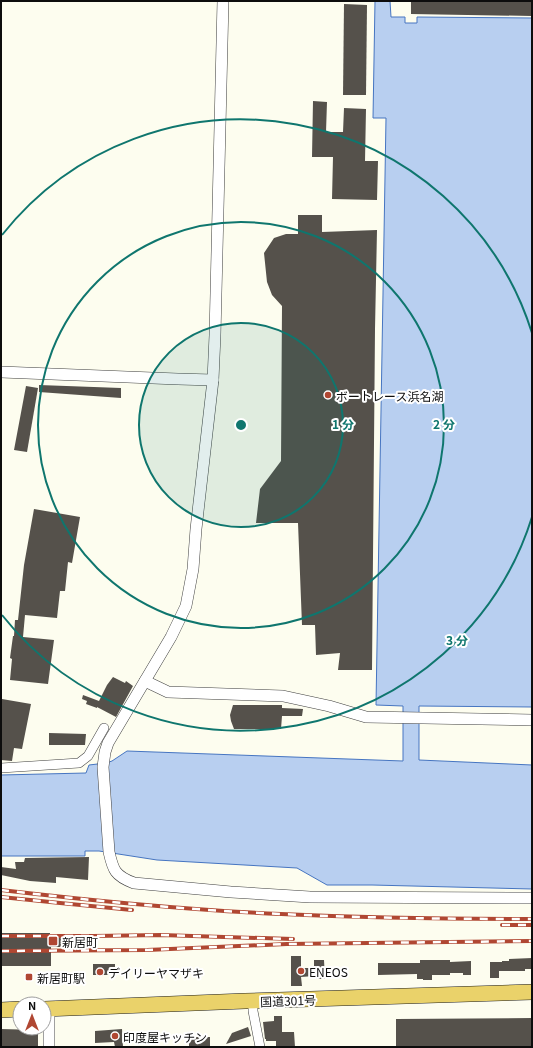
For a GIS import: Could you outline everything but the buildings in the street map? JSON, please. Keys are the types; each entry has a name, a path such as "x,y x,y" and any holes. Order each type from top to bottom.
{"highway":[{"name":"国道301号","path":"52,1009 532,992"},
{"path":"1,1010 12,1009"}],"street":[{"path":"223,1 213,380 196,528 193,569 186,606 171,636 108,743 105,752 103,767 109,852 113,869 124,879 134,882 231,892 310,897 532,898"},
{"path":"1,372 213,380"},
{"path":"145,681 168,692 283,696 329,706 366,717 532,720"},
{"path":"1,768 79,763 88,756 104,728"},
{"path":"253,1001 253,1011 260,1047"},
{"path":"49,1036 50,1047"}],"water":[{"path":"375,1 390,1 391,17 405,17 405,23 417,23 417,17 532,18 532,707 419,706 419,760 532,765 532,889 327,885 297,868 157,860 99,851 85,851 85,856 1,856 1,775 86,773 89,765 112,761 127,751 403,761 403,706 376,705 386,118 373,118"}],"railway":[{"path":"1,890 141,905 246,912 375,917 532,919"},
{"path":"1,897 132,910"},
{"path":"502,925 532,925"},
{"path":"1,936 161,935 293,939"},
{"path":"1,951 147,950 287,944 532,941"}],"place":[{"name":"ボートレース浜名湖","path":"328,395"},
{"name":"新居町","path":"53,941"},
{"name":"ENEOS","path":"301,971"},
{"name":"デイリーヤマザキ","path":"100,972"},
{"name":"新居町駅","path":"29,977"},
{"name":"印度屋キッチン","path":"115,1036"}]}
